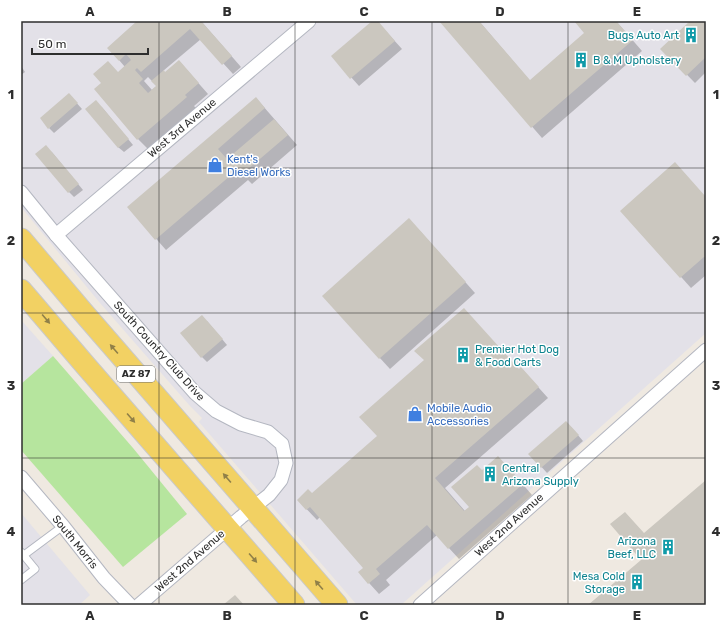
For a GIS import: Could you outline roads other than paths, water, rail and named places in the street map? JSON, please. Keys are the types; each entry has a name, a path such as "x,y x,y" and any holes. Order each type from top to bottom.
{"main road":[{"name":"AZ 87","path":"21,239 82,312 240,518 294,605"},
{"name":"AZ 87","path":"21,290 86,366 240,518 337,605"}],"street":[{"name":"West 3rd Avenue","path":"56,235 309,21"},
{"name":"South Country Club Drive","path":"21,192 56,235 195,393 216,411 241,424 268,432 282,444 286,463 281,480 269,495 240,518"},
{"name":"West 2nd Avenue","path":"420,605 706,350"},
{"name":"South Morris","path":"21,477 63,526 104,578 130,605"},
{"name":"West 2nd Avenue","path":"139,605 240,518"}],"lane":[{"path":"21,580 35,569 22,554 63,526"}],"place":[{"name":"Bugs Auto Art","path":"691,35"},
{"name":"B & M Upholstery","path":"581,60"},
{"name":"Kent's Diesel Works","path":"215,165"},
{"name":"Premier Hot Dog & Food Carts","path":"463,355"},
{"name":"Mobile Audio Accessories","path":"415,414"},
{"name":"Central Arizona Supply","path":"490,474"},
{"name":"Arizona Beef, LLC","path":"668,547"},
{"name":"Mesa Cold Storage","path":"637,582"}]}
